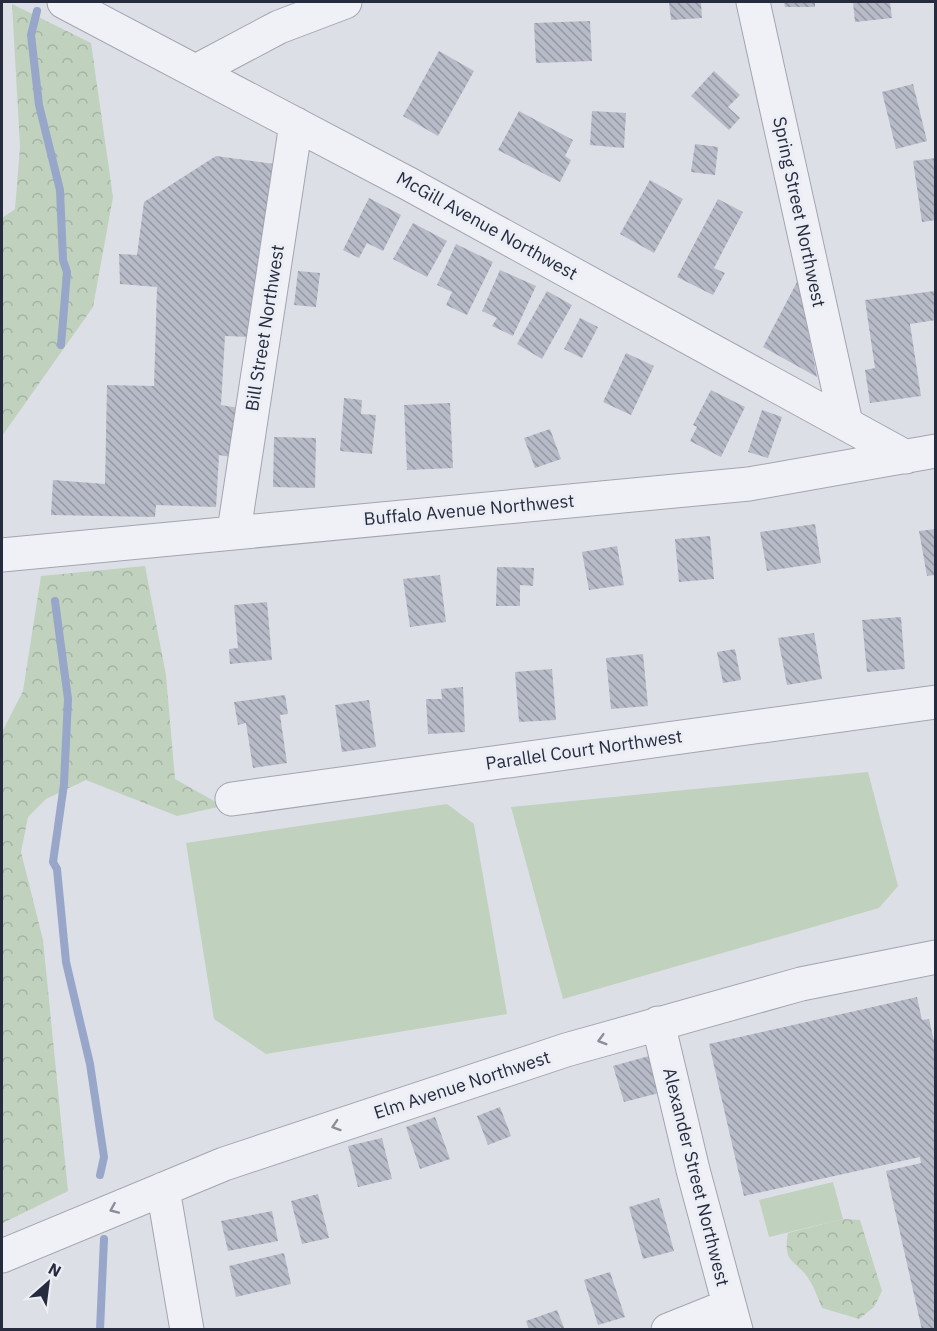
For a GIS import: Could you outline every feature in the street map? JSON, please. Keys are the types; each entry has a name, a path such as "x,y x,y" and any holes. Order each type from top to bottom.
{"street":[{"path":"196,71 279,27 345,2"},
{"name":"Spring Street Northwest","path":"753,2 846,423"},
{"name":"McGill Avenue Northwest","path":"77,4 196,71 846,423 921,454"},
{"name":"Bill Street Northwest","path":"234,531 296,124"},
{"name":"Buffalo Avenue Northwest","path":"2,555 234,531 749,484 921,454"},
{"name":"Parallel Court Northwest","path":"232,799 936,702"},
{"name":"Elm Avenue Northwest","path":"2,1256 235,1160 566,1050 801,984 936,957"},
{"name":"Alexander Street Northwest","path":"658,1023 732,1318"},
{"path":"163,1189 187,1329"},
{"path":"668,1329 732,1318"}],"green space":[{"path":"12,4 91,43 113,197 93,307 2,436 2,218 15,209 20,147"},
{"path":"145,566 166,675 175,779 223,806 177,816 86,780 46,799 28,817 21,852 43,940 68,1191 3,1223 2,732 23,691 41,576"},
{"path":"868,772 898,886 879,908 563,999 511,807"},
{"path":"447,804 474,824 507,1014 266,1054 214,1019 186,843"},
{"path":"833,1182 843,1219 769,1237 759,1200"},
{"path":"843,1219 860,1220 882,1291 874,1307 859,1319 822,1308 810,1281 792,1261 787,1251 788,1233"}],"building":[{"path":"669,2 701,2 702,18 671,20"},
{"path":"784,2 815,2 815,7 785,7"},
{"path":"853,2 890,2 892,18 855,22"},
{"path":"590,21 592,61 536,63 534,23"},
{"path":"439,51 474,71 438,136 403,116"},
{"path":"714,71 740,95 728,107 740,118 729,130 691,96"},
{"path":"913,84 927,141 896,149 882,92"},
{"path":"519,111 573,140 565,156 571,160 560,182 498,150"},
{"path":"592,111 626,113 624,148 590,145"},
{"path":"695,144 718,147 715,175 691,172"},
{"path":"216,156 274,164 250,337 225,336 221,405 239,408 231,457 219,455 216,507 156,505 155,517 51,515 53,480 105,484 107,385 154,386 157,287 120,284 119,254 137,255 144,202"},
{"path":"936,158 936,220 922,222 913,161"},
{"path":"650,180 683,199 654,253 620,234"},
{"path":"369,198 401,215 383,251 367,243 359,258 343,250"},
{"path":"718,199 743,212 714,268 725,273 713,295 677,277"},
{"path":"413,223 447,241 427,277 393,259"},
{"path":"456,244 493,262 467,315 446,305 452,292 437,285"},
{"path":"500,270 536,286 513,336 492,326 497,318 482,311"},
{"path":"298,271 320,273 316,307 294,305"},
{"path":"798,280 817,377 763,347"},
{"path":"547,291 572,305 542,359 517,344"},
{"path":"935,291 936,320 910,324 921,396 870,403 865,370 875,368 865,300"},
{"path":"580,318 598,327 582,358 564,349"},
{"path":"626,353 654,366 631,415 603,402"},
{"path":"711,390 745,407 721,457 690,441 697,427 693,425"},
{"path":"344,398 362,400 361,414 376,415 372,454 340,451"},
{"path":"450,403 453,468 407,470 404,405"},
{"path":"762,410 782,417 768,458 748,452"},
{"path":"550,429 561,459 535,468 524,438"},
{"path":"274,437 316,438 315,488 273,487"},
{"path":"815,524 821,563 767,571 760,532"},
{"path":"936,529 936,575 927,576 919,531"},
{"path":"710,536 714,579 679,582 675,539"},
{"path":"617,546 624,585 589,590 582,552"},
{"path":"497,567 534,568 533,586 520,585 520,606 496,606"},
{"path":"440,575 446,622 410,627 403,579"},
{"path":"267,602 272,660 230,664 229,649 238,648 234,605"},
{"path":"901,617 905,669 867,672 862,620"},
{"path":"814,633 822,679 787,685 778,638"},
{"path":"735,649 741,680 723,683 717,652"},
{"path":"643,654 648,706 611,709 606,658"},
{"path":"552,669 556,720 519,722 515,672"},
{"path":"463,687 465,732 428,734 426,699 442,699 441,689"},
{"path":"285,695 288,714 280,715 287,763 253,768 246,723 238,725 234,702"},
{"path":"369,700 376,747 342,752 335,705"},
{"path":"917,997 922,1020 929,1019 936,1050 936,1330 922,1330 886,1171 921,1163 920,1157 744,1196 709,1044"},
{"path":"649,1056 659,1093 624,1102 613,1066"},
{"path":"500,1107 511,1136 488,1145 477,1116"},
{"path":"435,1117 450,1159 420,1169 406,1127"},
{"path":"382,1138 392,1179 358,1187 348,1146"},
{"path":"318,1194 329,1238 302,1244 291,1201"},
{"path":"659,1198 674,1251 643,1259 629,1207"},
{"path":"272,1211 278,1241 228,1251 221,1221"},
{"path":"284,1253 291,1284 236,1297 229,1266"},
{"path":"610,1272 625,1317 598,1325 584,1280"},
{"path":"557,1310 565,1330 529,1330 526,1321"}],"waterway":[{"path":"37,11 31,35 39,105 60,190 63,260 67,272 61,345"},
{"path":"55,601 68,699 64,784 53,862 57,869 66,962 90,1064 104,1157 100,1175"},
{"path":"100,1330 104,1239"}]}
